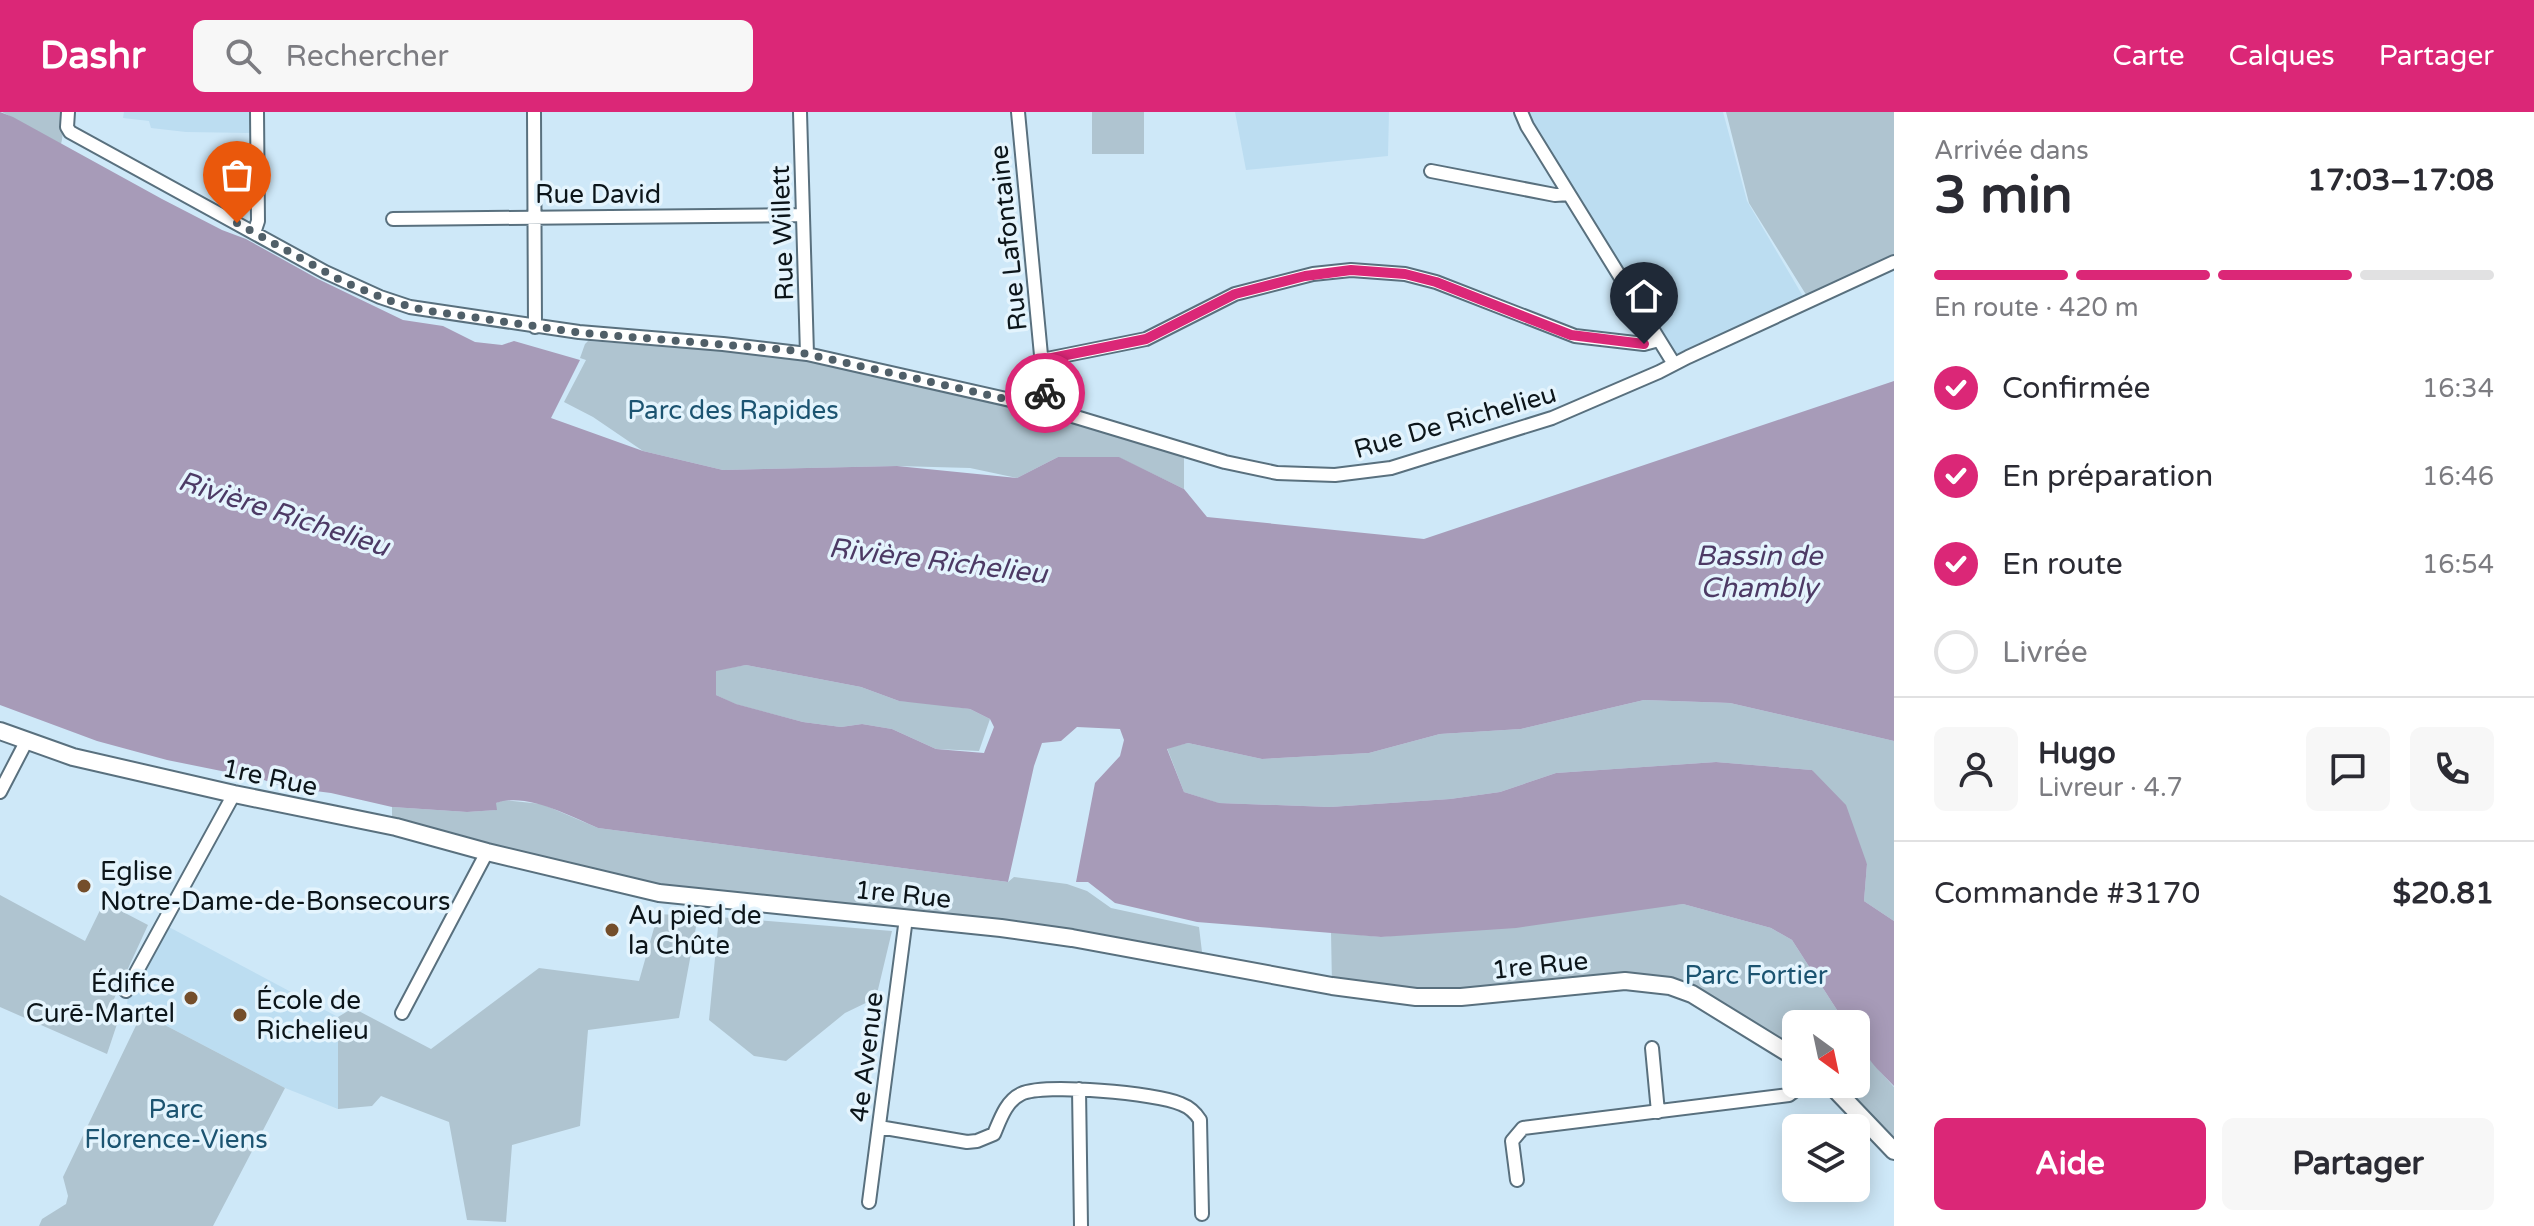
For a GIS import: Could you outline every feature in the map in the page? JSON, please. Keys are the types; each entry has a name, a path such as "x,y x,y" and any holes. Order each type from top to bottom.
{"street":[{"name":"Rue De Richelieu","path":"68,112 67,127 70,132 325,272 393,302 423,310 535,327 807,354 1046,408 1263,471 1303,476 1391,468 1552,418 1650,377 1894,262"},
{"path":"254,233 258,221 257,112"},
{"path":"534,112 535,327"},
{"name":"Rue Willett","path":"800,112 807,354"},
{"name":"Rue Lafontaine","path":"1018,112 1046,408"},
{"path":"1521,112 1674,364"},
{"path":"1431,171 1555,195 1569,194"},
{"name":"Rue David","path":"393,219 803,215"},
{"path":"1042,360 1146,339 1235,294 1305,276 1351,270 1405,274 1436,282 1575,336 1644,344 1659,340"},
{"name":"1re Rue","path":"0,731 73,757 396,827 659,893 1072,938 1332,986 1416,997 1461,997 1625,981 1670,986 1692,994 1782,1049"},
{"path":"0,792 26,742"},
{"path":"126,991 234,794"},
{"path":"402,1013 487,852"},
{"name":"4e Avenue","path":"869,1202 906,918"},
{"path":"1652,1048 1658,1112"},
{"path":"879,1127 967,1142 977,1141 994,1134 1009,1102 1019,1094 1031,1091 1079,1089 1119,1092 1180,1103 1195,1112 1200,1120 1202,1214"},
{"path":"1079,1089 1081,1226"},
{"path":"1517,1180 1512,1141 1523,1128 1782,1096"},
{"path":"1843,1098 1894,1151"}],"shaded area":[{"path":"124,112 251,112 251,133 151,128 149,121 123,118"},
{"path":"1235,112 1389,112 1388,156 1246,170"},
{"path":"1525,112 1723,112 1747,201 1804,298 1671,359"},
{"name":"École de Richelieu","path":"167,926 338,1017 338,1109 285,1088 127,1005 128,995"}],"green space":[{"path":"2,112 63,112 61,144"},
{"path":"1092,112 1144,112 1144,154 1092,154"},
{"path":"1726,112 1894,112 1894,262 1810,301 1749,203"},
{"name":"Parc des Rapides","path":"588,341 761,353 819,361 1053,415 1184,454 1184,489 1118,457 1058,457 1017,478 970,468 897,466 723,470 643,451 593,417 564,402 586,360 580,358"},
{"path":"746,665 861,687 899,701 970,709 990,719 979,751 936,749 892,729 862,724 841,727 803,722 735,704 716,695 716,670"},
{"path":"1644,700 1730,703 1894,741 1894,921 1864,901 1867,864 1812,770 1716,762 1556,773 1500,792 1450,799 1330,807 1218,803 1184,792 1167,748 1188,743 1262,759 1369,753 1440,734 1521,729"},
{"path":"504,800 542,804 598,828 1008,882 1014,877 1067,884 1087,891 1111,908 1199,927 1202,952 1007,922 659,893 392,820 392,807 467,812 496,810 496,803"},
{"path":"0,895 85,941 104,902 148,925 108,1012 117,1024 107,1054 0,1007"},
{"name":"Parc Fortier","path":"1683,904 1771,928 1792,940 1837,1010 1782,1010 1782,1050 1670,986 1461,997 1332,986 1331,932 1381,937"},
{"path":"658,914 698,916 679,1018 588,1030 580,1126 512,1145 506,1222 467,1220 449,1122 381,1096 372,1106 338,1109 338,1017 353,1008 431,1049 539,968 639,981"},
{"path":"719,917 892,931 876,998 845,1013 786,1061 754,1056 709,1020"},
{"name":"Parc Florence-Viens","path":"142,1013 285,1088 213,1226 39,1226 42,1219 66,1204 68,1196 63,1177"},
{"path":"1870,1060 1894,1087 1894,1150 1870,1125 1870,1114 1860,1114 1844,1098 1870,1098"}],"water":[{"name":"Bassin de Chambly","path":"0,112 222,230 246,239 318,279 403,320 443,326 475,342 502,345 514,341 580,360 551,418 643,451 723,470 897,466 1017,478 1058,457 1119,457 1184,489 1207,517 1424,539 1894,381 1894,741 1730,703 1644,700 1521,729 1440,734 1369,753 1262,759 1188,743 1167,749 1184,792 1219,803 1330,807 1450,799 1500,792 1556,773 1716,762 1812,770 1846,805 1867,864 1864,901 1894,921 1894,1086 1870,1060 1870,1010 1837,1010 1792,940 1771,928 1683,904 1516,928 1381,937 1197,922 1115,903 1088,882 1076,882 1095,783 1120,756 1124,740 1120,729 1077,727 1061,741 1042,743 1008,882 598,828 548,807 521,801 496,803 497,810 467,812 392,807 331,793 284,787 97,741 0,705","holes":["746,665 861,687 899,701 970,709 990,719 994,727 984,753 936,749 892,729 862,724 841,727 803,722 736,704 716,695 716,671"]}],"way so far":[{"path":"237,223 342,281 393,302 423,310 582,333 789,350 1046,408 1045,393"}],"place":[{"name":"Eglise Notre-Dame-de-Bonsecours","path":"84,886"},
{"name":"Au pied de la Chûte","path":"612,930"},
{"name":"Édifice Curē-Martel","path":"191,998"},
{"name":"École de Richelieu","path":"240,1015"}],"route":[{"path":"1045,393 1042,360 1142,340 1221,299 1297,277 1335,271 1368,270 1413,276 1442,284 1571,335 1644,344"}],"water label":[{"name":"Rivière Richelieu","path":"284,513"},
{"name":"Rivière Richelieu","path":"938,560"}]}
